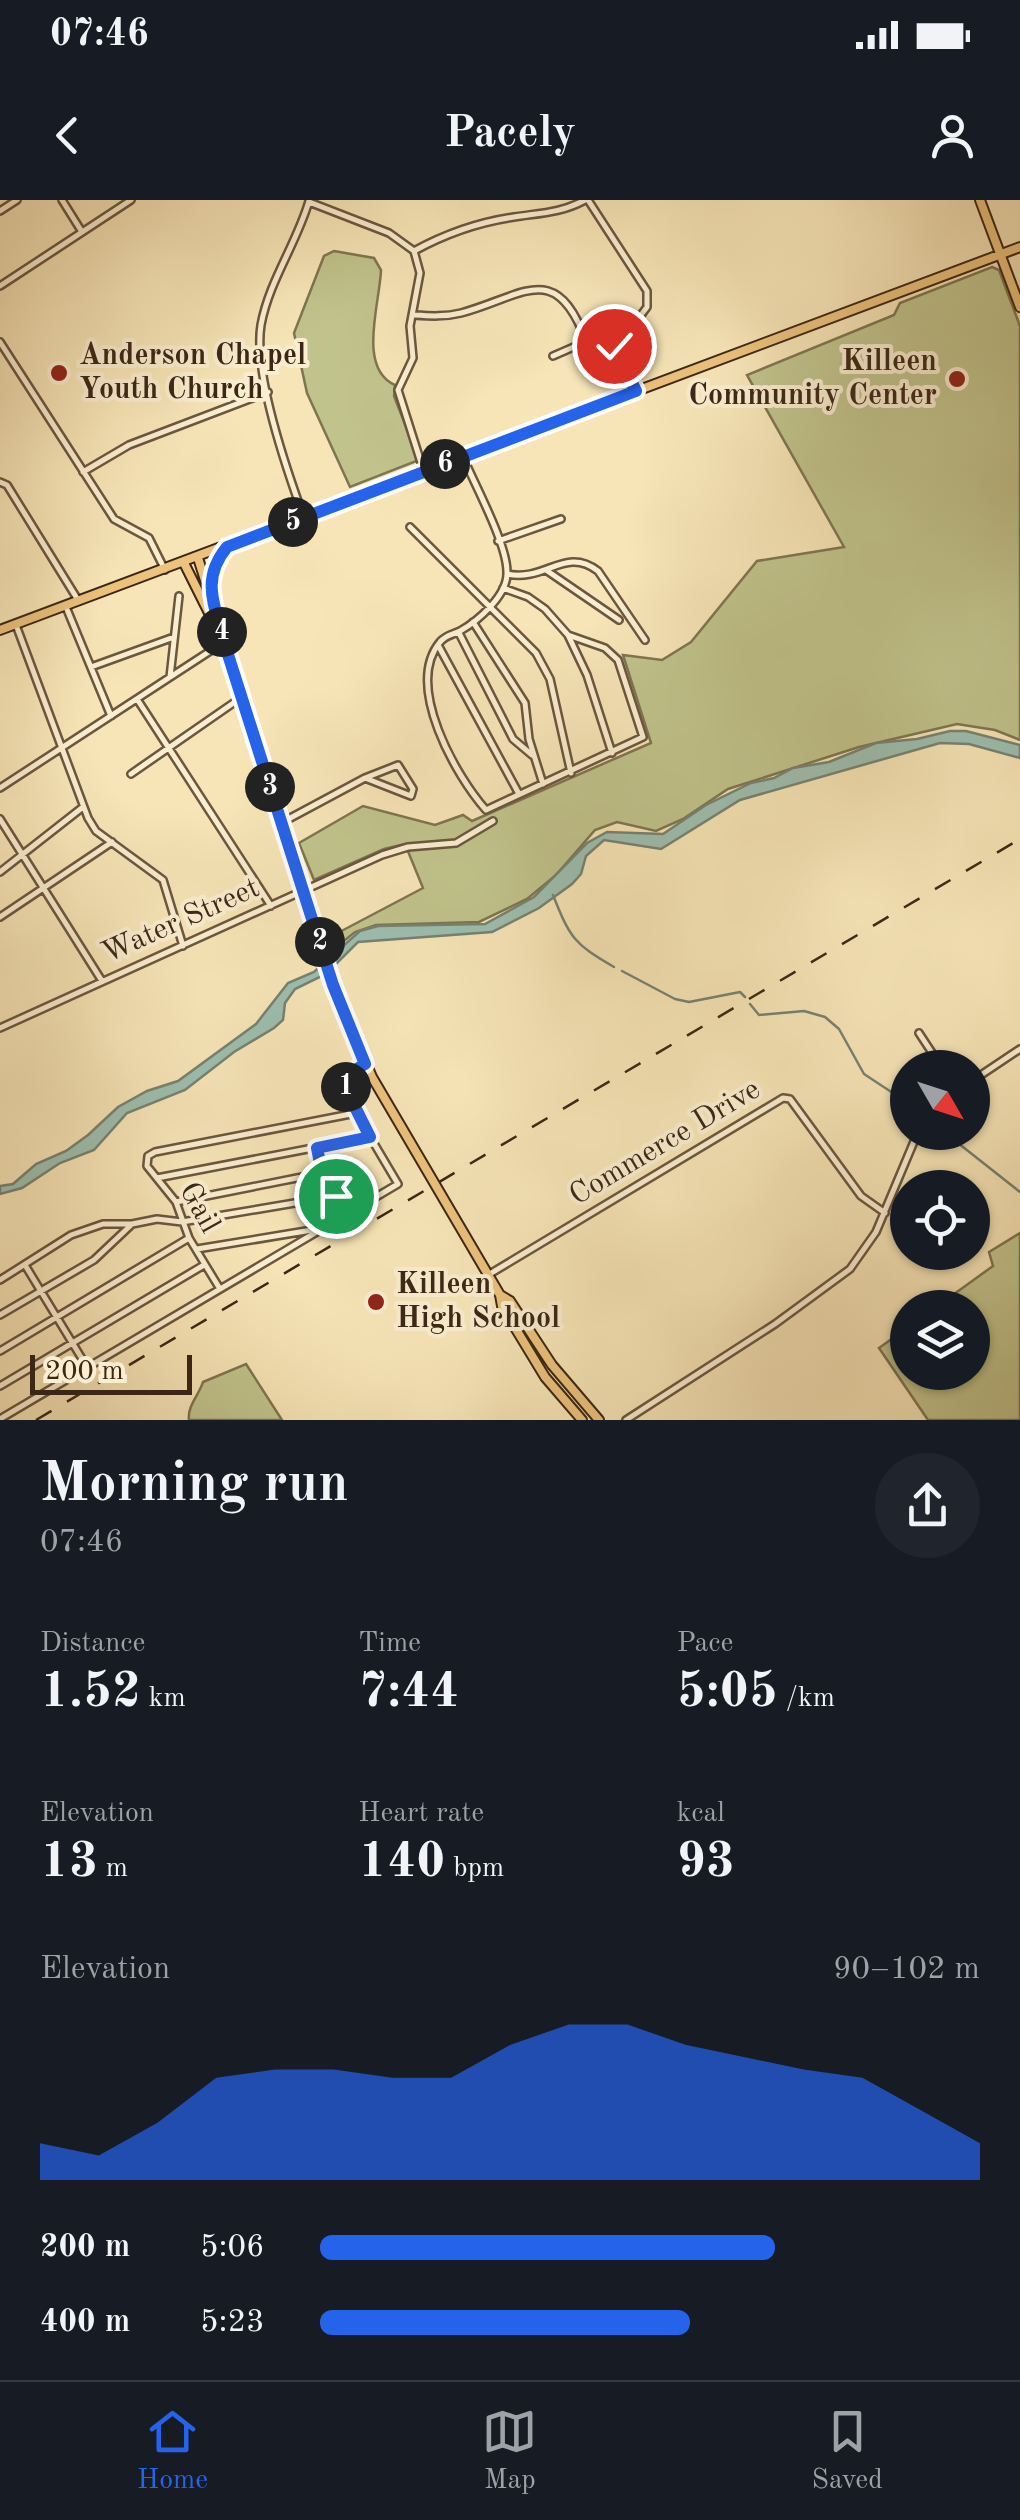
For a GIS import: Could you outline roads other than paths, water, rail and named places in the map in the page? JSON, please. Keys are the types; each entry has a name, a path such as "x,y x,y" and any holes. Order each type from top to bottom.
{"main road":[{"path":"980,200 1020,306"},
{"path":"0,630 1020,248"},
{"path":"210,587 213,568 227,547"},
{"path":"198,558 333,985 365,1064 500,1295 502,1306 540,1368 582,1420"},
{"path":"184,563 224,642"},
{"path":"500,1295 510,1300 550,1362 599,1420"},
{"path":"540,1368 550,1362"}],"street":[{"path":"0,211 17,200"},
{"path":"62,200 82,232"},
{"path":"0,286 131,200"},
{"path":"414,251 464,228 556,212 586,200 647,291 648,299 644,314 638,319 553,356"},
{"path":"304,518 278,446 261,359 261,326 309,201 389,232 414,251 420,273 410,326 412,365 398,390 424,472"},
{"path":"413,315 451,315 528,290 543,289 558,294 570,306 587,343"},
{"path":"608,334 636,391"},
{"path":"0,342 114,519 149,538 166,570"},
{"path":"83,472 129,445 268,392"},
{"path":"463,457 508,574 490,606 474,622 438,644 430,663 430,704 447,754 469,791 486,810 643,737 618,660 605,648 568,635"},
{"path":"0,482 7,485 80,602"},
{"path":"498,541 561,519"},
{"path":"410,527 536,653 550,679 571,773"},
{"path":"508,574 524,577 572,560 587,563 598,571 645,640"},
{"path":"546,570 619,620"},
{"path":"503,588 536,603 568,635 587,675 612,753"},
{"path":"170,677 179,596"},
{"path":"603,610 610,611 620,604"},
{"path":"66,607 110,716"},
{"path":"474,622 525,704 542,784"},
{"path":"16,625 84,808 96,831 163,880 182,946"},
{"path":"458,632 513,738 534,757"},
{"path":"91,667 174,637"},
{"path":"0,788 224,642"},
{"path":"438,644 519,794"},
{"path":"131,774 242,697"},
{"path":"137,698 271,906"},
{"path":"282,822 364,778 398,765 414,791 406,796 364,778"},
{"path":"0,872 84,808"},
{"path":"0,819 102,981"},
{"name":"Water Street","path":"0,1028 389,852 456,842 493,821"},
{"path":"0,918 112,842"},
{"path":"919,1033 930,1050"},
{"path":"990,1068 1020,1049"},
{"path":"0,1419 398,1184 346,1093 352,1072 365,1064"},
{"name":"Commerce Drive","path":"488,1275 782,1098 790,1099 862,1196 885,1213"},
{"name":"Gail","path":"220,1289 189,1238 176,1202 147,1166 148,1156 356,1113"},
{"path":"156,1178 370,1137"},
{"path":"317,1148 322,1173 347,1214"},
{"path":"626,1420 840,1278 871,1242 911,1150"},
{"path":"176,1202 322,1173"},
{"path":"0,1280 71,1235 103,1224 182,1222 336,1196"},
{"path":"0,1315 94,1260 132,1224"},
{"path":"198,1249 322,1229"},
{"path":"0,1351 189,1238"},
{"path":"25,1265 87,1367"},
{"path":"0,1386 204,1265"}],"waterway":[{"path":"553,895 575,939 614,967"},
{"path":"622,971 675,999 689,1002 740,992 745,997"},
{"path":"750,1004 759,1015 804,1011 825,1017 839,1029 864,1074 890,1091"},
{"path":"967,1150 1020,1192"}],"railway":[{"path":"36,1420 1020,839"}],"place":[{"name":"Anderson Chapel Youth Church","path":"59,373"},
{"name":"Killeen Community Center","path":"957,379"},
{"name":"Killeen High School","path":"376,1302"}]}
